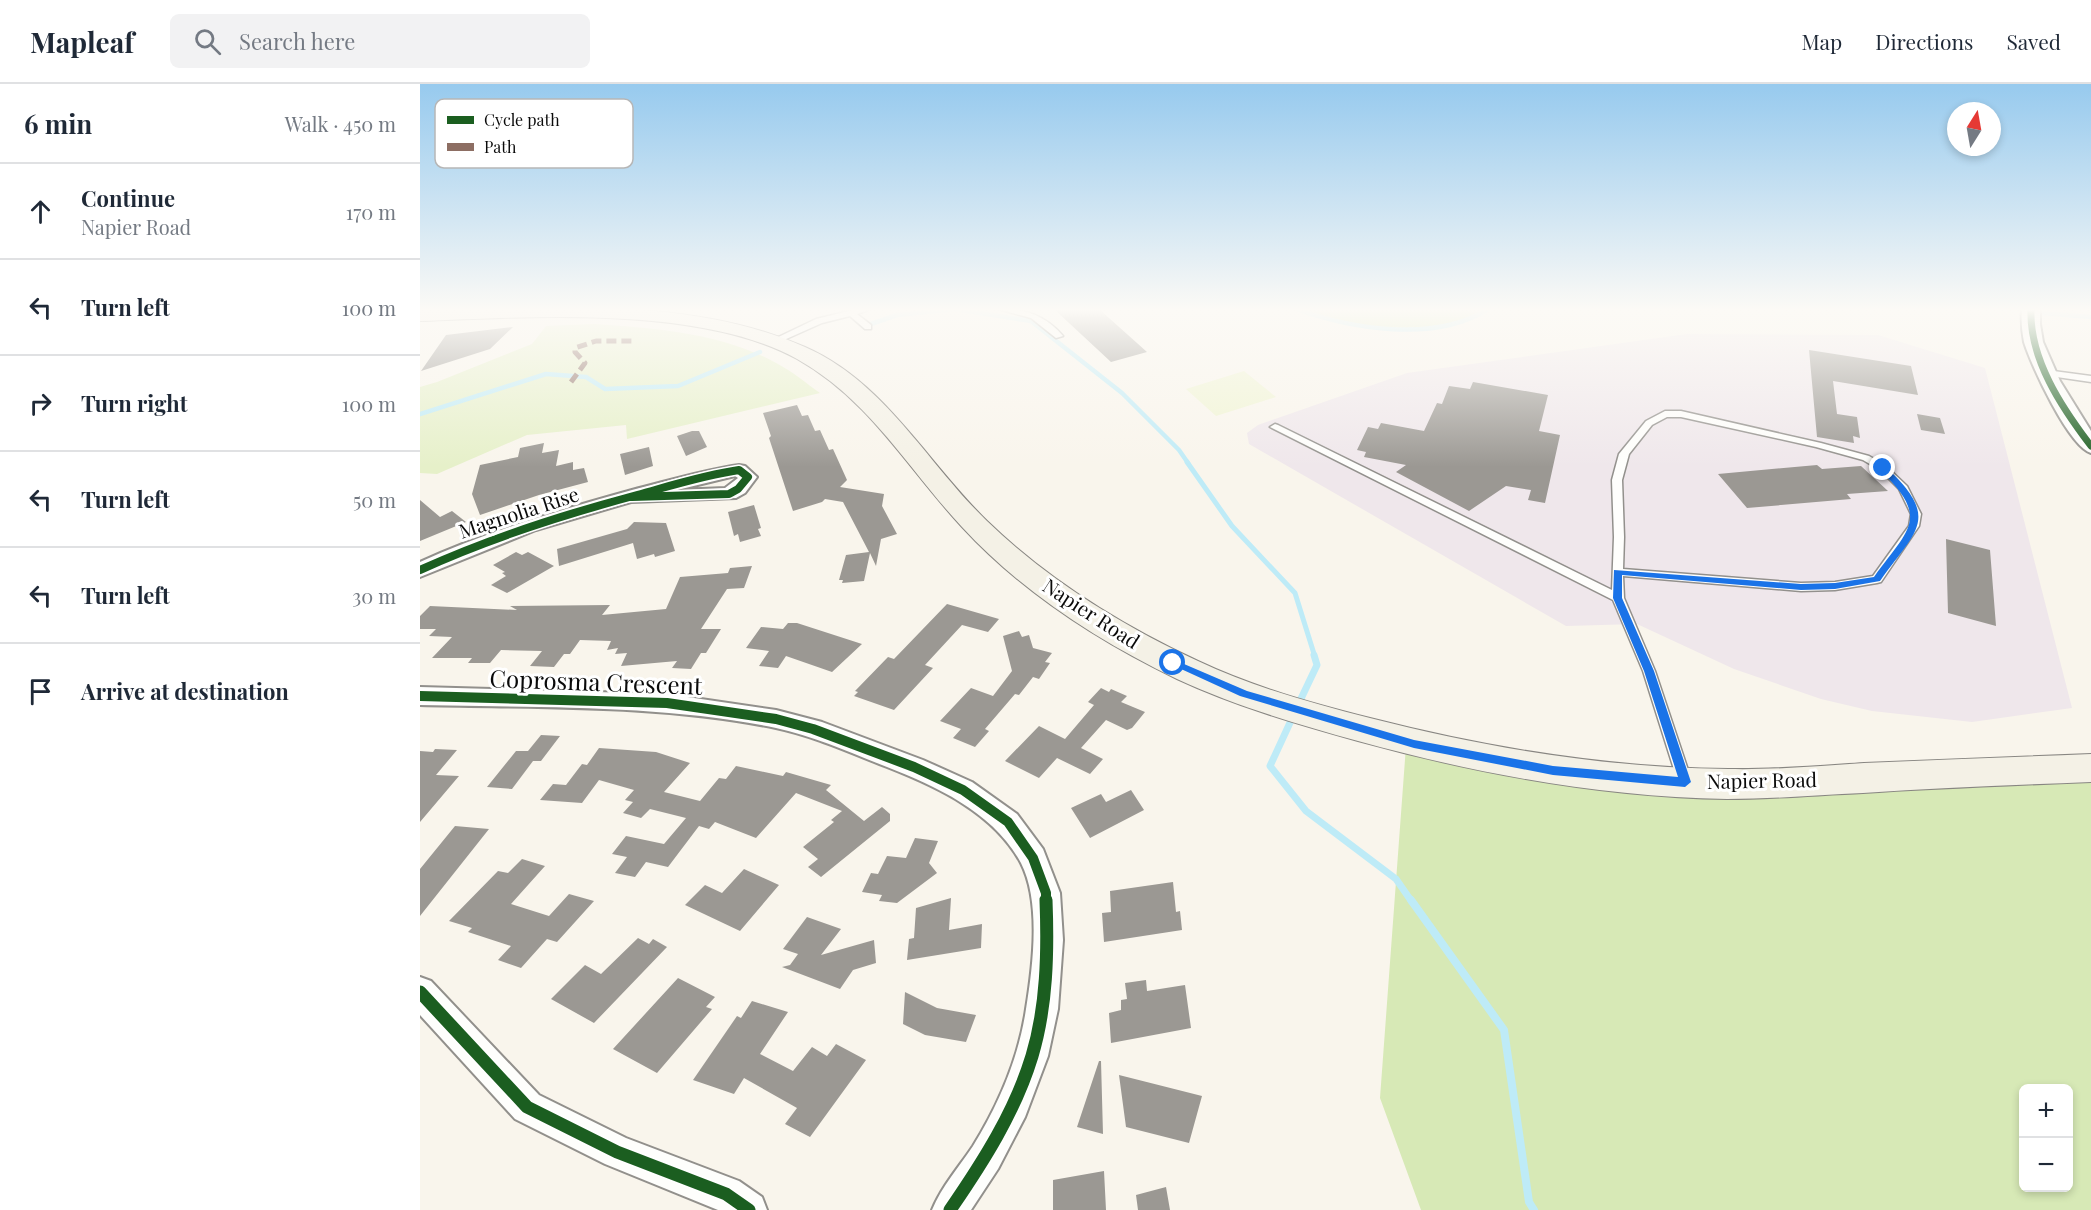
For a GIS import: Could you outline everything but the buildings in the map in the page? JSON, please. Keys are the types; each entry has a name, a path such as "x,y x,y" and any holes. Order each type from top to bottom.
{"main road":[{"name":"Napier Road","path":"815,362 862,395 956,503 1009,558 1079,610 1173,663 1244,694 1414,744 1553,770 1685,782 1769,783 2091,768"}],"street":[{"path":"2041,362 2061,402 2091,446"},
{"name":"Magnolia Rise","path":"420,570 512,531 632,497 719,473 739,470 748,477 738,489 729,494 632,497"},
{"name":"Coprosma Crescent","path":"420,696 667,703 776,719 813,729 914,767 963,790 1008,822 1033,858 1046,892 1048,940 1042,1009 1032,1056 1013,1105 986,1157 950,1210"},
{"path":"420,992 527,1107 617,1152 726,1194 749,1210"}],"lane":[{"path":"2046,373 2091,379"},
{"path":"1617,572 1801,587 1835,586 1877,579 1914,526 1916,514 1903,488 1883,468 1866,458 1681,414 1665,414 1648,423 1624,454 1617,480 1619,537 1617,572 1618,598 1649,671 1685,782"},
{"path":"1275,427 1618,598"}],"shaded area":[{"path":"1489,362 1964,362 1985,368 2072,708 1972,722 1872,711 1821,699 1734,669 1637,624 1566,626 1249,444 1247,433 1258,425 1407,373"}],"green space":[{"path":"488,362 773,362 820,393 627,439 626,425 527,435 437,474 420,473 420,387"},
{"path":"1244,371 1276,397 1216,416 1186,389"},
{"path":"1406,746 1679,782 2091,767 2091,1210 1421,1210 1380,1098"}],"waterway":[{"path":"420,414 546,374 586,377 605,389 678,386 737,362"},
{"path":"1082,362 1122,393 1179,450 1188,463"},
{"path":"1187,462 1232,526 1295,593 1315,657"},
{"path":"1298,705 1317,665 1314,655"},
{"path":"1294,714 1270,766 1306,811 1396,879 1412,902"},
{"path":"1411,900 1504,1030 1529,1202 1534,1210"}],"marked path":[{"path":"571,382 585,363 584,362"}],"cycle path":[{"path":"2041,362 2060,400 2091,446"},
{"path":"420,570 492,539 567,514 719,473 739,470 748,477 738,489 729,494 632,497"},
{"path":"420,696 667,703 776,719 813,729 914,767 963,790 1008,822 1033,858 1046,893 1048,940 1042,1009 1032,1056 1013,1105 986,1157 950,1210"},
{"path":"420,992 527,1107 617,1152 726,1194 749,1210"}],"route":[{"path":"1173,663 1244,694 1414,744 1489,760 1553,770 1685,782 1649,671 1618,598 1617,572 1801,587 1835,586 1877,579 1914,526 1916,514 1903,488 1883,468"}]}
